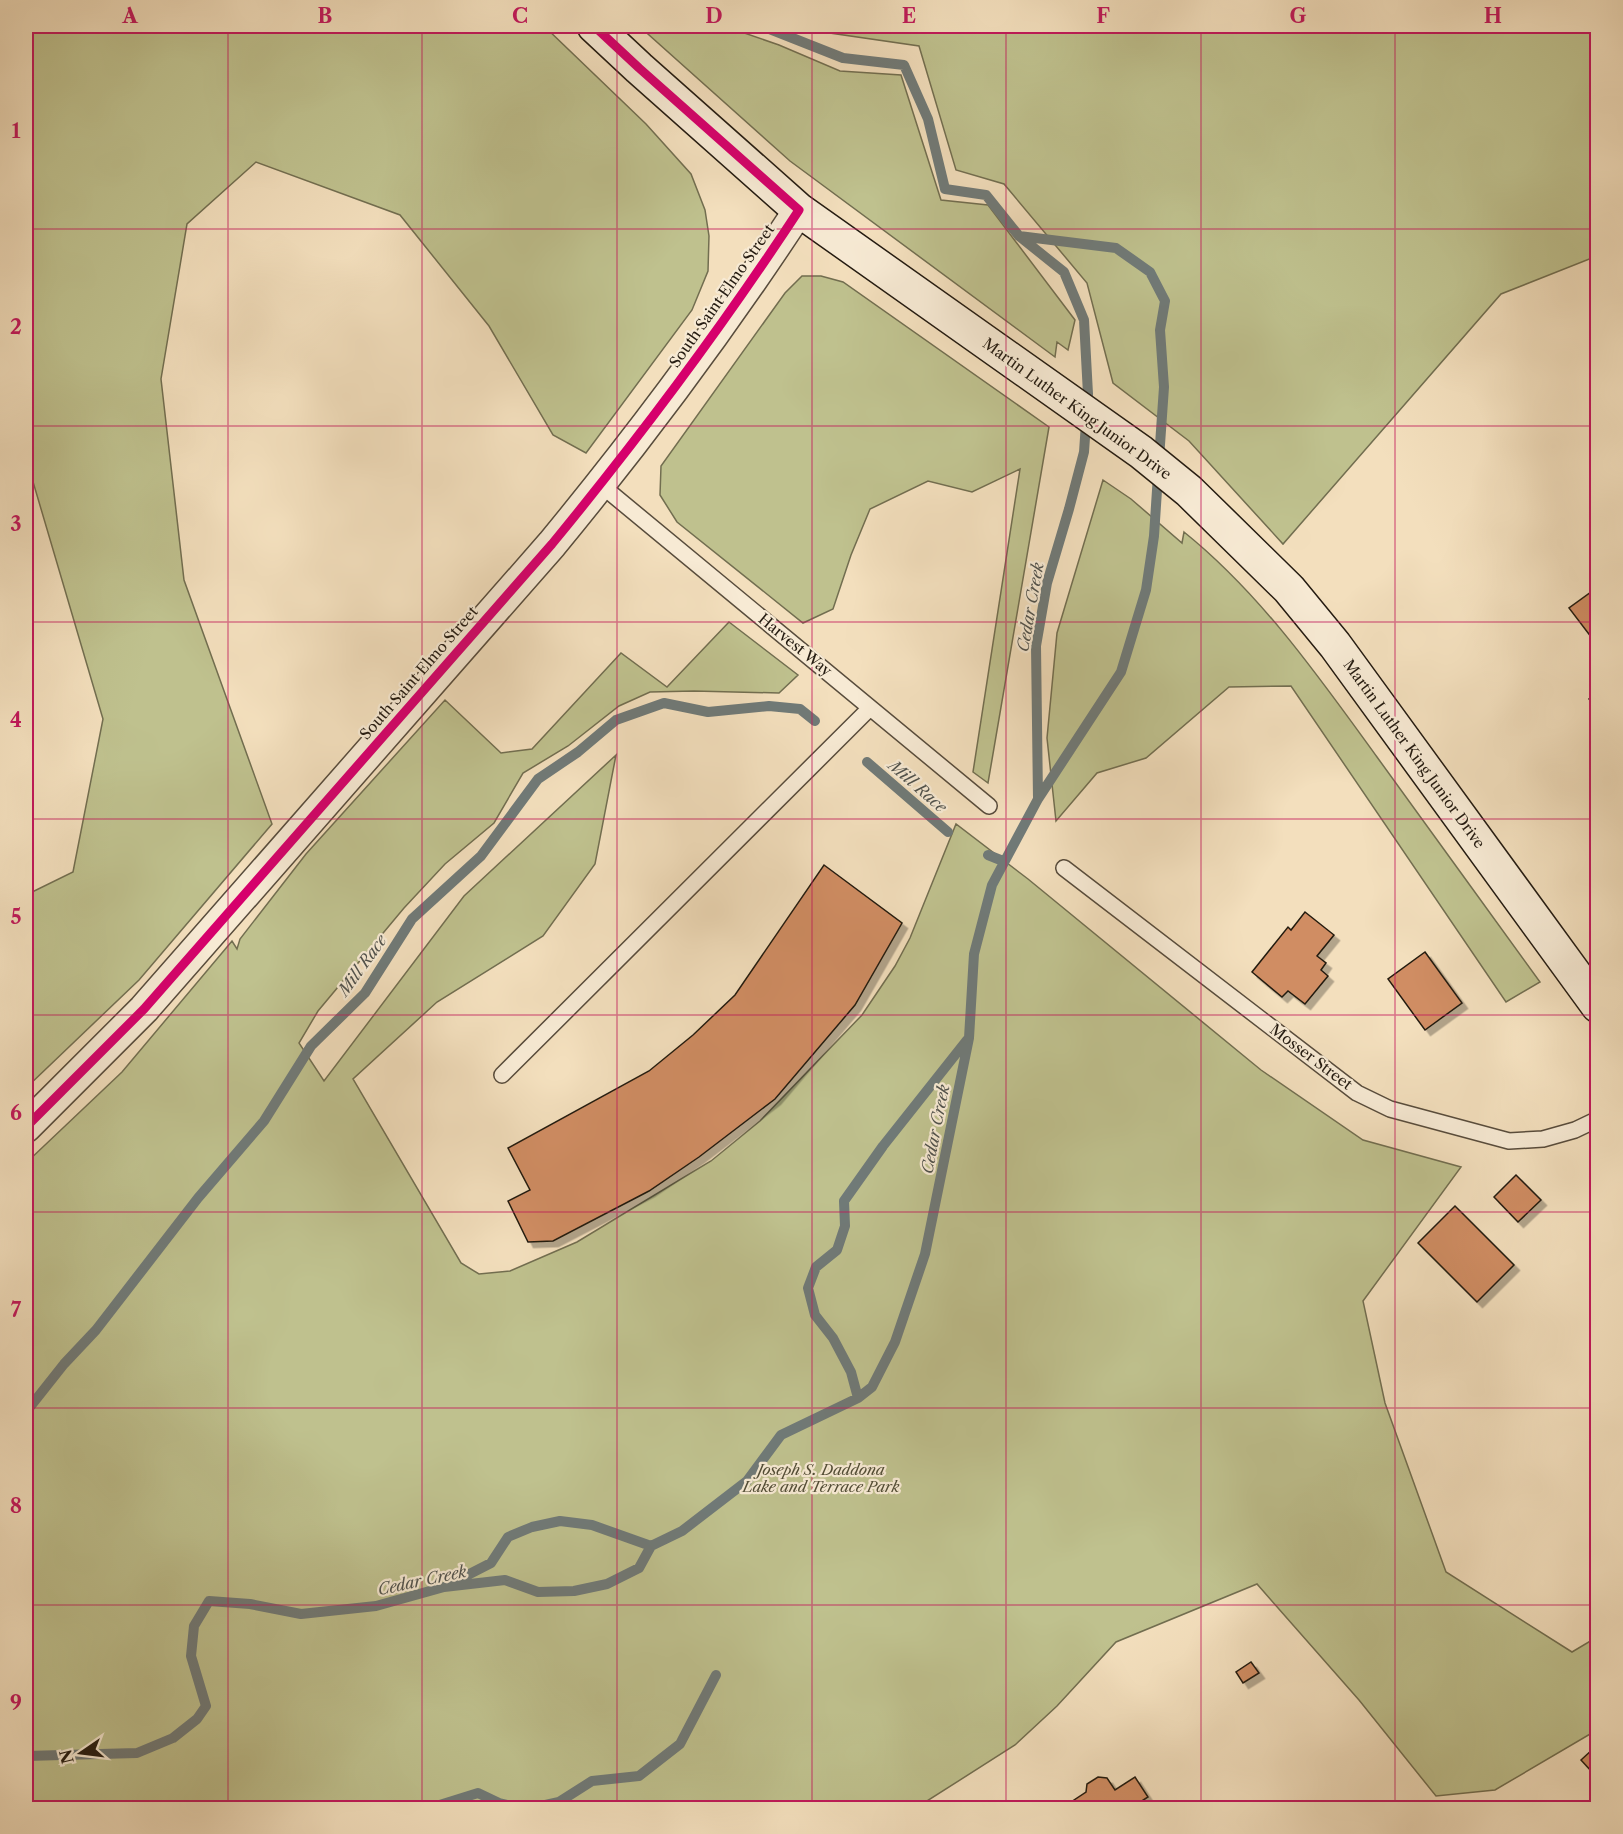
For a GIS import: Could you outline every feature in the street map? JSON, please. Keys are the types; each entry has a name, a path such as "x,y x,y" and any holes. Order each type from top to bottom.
{"main road":[{"name":"Martin Luther King Junior Drive","path":"594,26 799,210 1141,452 1189,491 1289,589 1335,645 1598,1006"}],"street":[{"name":"South Saint Elmo Street","path":"26,1127 144,1010 552,544 601,485 702,352 799,210"}],"lane":[{"name":"Harvest Way","path":"601,485 990,806"},
{"path":"502,1075 870,708"},
{"name":"Mosser Street","path":"1064,868 1357,1093 1390,1109 1509,1141 1543,1139 1575,1130 1598,1119"}],"green space":[{"path":"26,26 544,26 646,124 691,174 705,210 709,236 708,271 692,310 586,453 553,435 489,326 400,215 256,162 187,224 161,379 184,580 272,824 139,980 26,1088 26,895 73,872 103,719 26,458"},
{"path":"639,26 724,26 779,45 840,71 901,75 941,200 988,205 1075,320 1068,350 1057,342 1055,357 790,161"},
{"path":"801,26 1597,26 1597,256 1501,294 1283,544 1189,441 1113,383 1087,283 1004,184 956,170 919,46 809,30"},
{"path":"802,276 821,276 843,282 1049,427 988,783 973,772 1020,469 972,492 928,481 870,509 851,555 833,609 803,623 677,522 660,495 661,466 785,293"},
{"path":"1103,480 1131,499 1182,543 1184,532 1212,556 1264,609 1333,697 1540,982 1506,1002 1291,686 1229,687 1146,758 1097,773 1056,821 1047,738 1057,633"},
{"name":"Joseph S. Daddona Lake and Terrace Park","path":"729,622 798,675 779,693 650,692 619,706 568,746 523,773 494,823 445,864 404,908 318,1011 299,1043 324,1081 464,896 616,755 595,864 543,936 437,1002 353,1079 461,1263 479,1274 510,1271 577,1242 711,1161 760,1121 862,1015 895,966 910,938 956,824 1028,879 1261,1070 1363,1140 1461,1167 1363,1301 1385,1403 1446,1572 1572,1652 1597,1637 1597,1730 1495,1790 1436,1796 1359,1700 1257,1584 1116,1642 1057,1706 1015,1745 916,1808 26,1808 26,1163 122,1072 232,941 237,949 240,939 306,854 445,700 501,753 532,749 621,653 667,687"}],"building":[{"path":"1598,587 1598,646 1569,608"},
{"path":"1598,693 1598,711 1589,699"},
{"path":"824,865 902,923 855,1005 775,1099 699,1157 649,1191 553,1241 528,1242 508,1201 530,1190 508,1148 649,1071 693,1035 735,995"},
{"path":"1305,912 1334,935 1317,956 1326,963 1321,970 1328,976 1305,1004 1288,991 1282,997 1252,972 1288,927 1291,930"},
{"path":"1425,952 1462,1003 1425,1030 1388,979"},
{"path":"1516,1175 1541,1200 1518,1222 1494,1197"},
{"path":"1455,1206 1514,1265 1477,1302 1418,1243"},
{"path":"1251,1662 1259,1673 1243,1683 1236,1672"},
{"path":"1593,1749 1598,1754 1598,1769 1593,1773 1581,1760"},
{"path":"1098,1777 1107,1778 1115,1790 1135,1777 1148,1797 1131,1808 1066,1808 1065,1806 1086,1792 1087,1784"}],"waterway":[{"name":"Cedar Creek","path":"26,1756 137,1753 173,1738 197,1719 206,1706 191,1656 194,1626 209,1601 250,1604 301,1614 376,1606 444,1587 505,1580 538,1592 574,1591 607,1584 639,1568 651,1546 682,1531 747,1481 781,1435 858,1398 872,1387 895,1342 925,1254 969,1038 974,954 992,885 1038,799 1036,646 1047,583 1084,452 1088,394 1084,320 1064,272 1019,236 986,195 945,189 928,119 904,65 843,58 762,26"},
{"path":"1019,236 1116,248 1150,272 1165,301 1160,330 1164,387 1159,459"},
{"path":"1038,799 1121,672 1146,590 1154,536 1158,475"},
{"name":"Mill Race","path":"26,1412 64,1364 96,1330 198,1198 264,1121 311,1046 365,993 412,919 481,856 538,779 578,752 616,720 664,703 708,712 769,706 800,709 815,721"},
{"name":"Mill Race","path":"867,762 948,832"},
{"name":"Mill Race","path":"988,855 1003,861"},
{"path":"858,1398 851,1372 833,1338 815,1315 808,1288 816,1267 837,1250 845,1226 844,1201 883,1146 967,1040"},
{"path":"450,1584 491,1563 508,1537 532,1527 560,1521 592,1525 651,1546"},
{"path":"532,1808 559,1802 592,1781 639,1776 680,1744 716,1675"},
{"path":"430,1808 478,1793 499,1803 519,1808"},
{"path":"26,1797 26,1803"}],"cycle path":[{"path":"26,1127 144,1009 552,544 680,380 741,296 799,210 594,26"}]}
